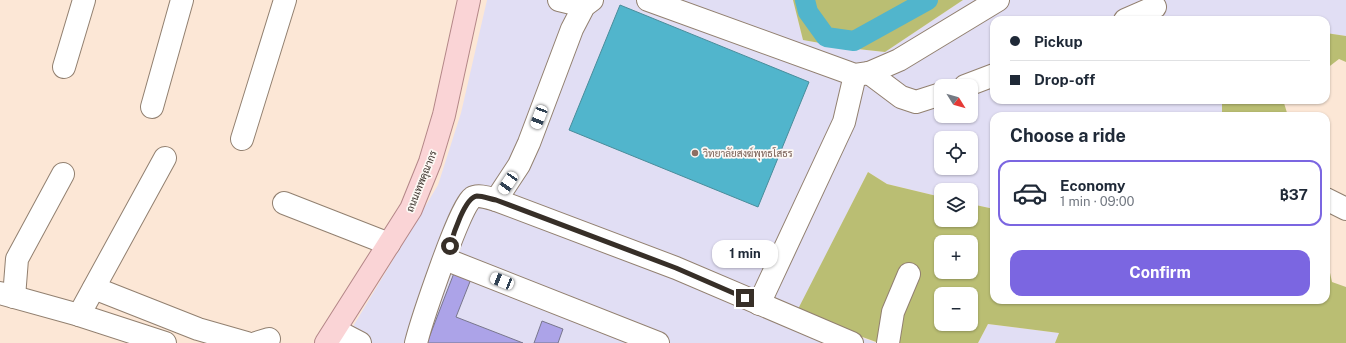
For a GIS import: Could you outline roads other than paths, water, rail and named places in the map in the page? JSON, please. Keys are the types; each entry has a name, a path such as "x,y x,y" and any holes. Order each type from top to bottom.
{"main road":[{"name":"ถนนเทพคุณากร","path":"331,336 411,209 430,162 446,108 469,0"}],"street":[{"path":"64,67 84,0"},
{"path":"152,107 182,0"},
{"path":"242,139 285,0"},
{"path":"496,200 519,165 572,29 588,3 559,0"},
{"path":"648,0 862,74 901,97 916,102 934,96"},
{"path":"759,304 844,122 862,74 899,60 998,0"},
{"path":"1134,16 1155,7"},
{"path":"978,81 990,77"},
{"path":"79,315 165,158"},
{"path":"63,174 17,259 7,295 79,315 165,343"},
{"path":"416,343 422,317 454,233 471,198 477,196 496,200 676,268 852,343"},
{"path":"1330,200 1346,210"},
{"path":"284,203 389,244"},
{"path":"445,259 658,343"},
{"path":"888,343 893,312 909,274"},
{"path":"94,288 198,329 247,343"},
{"path":"331,336 360,343"}],"water":[{"path":"620,5 809,82 758,207 569,130"}],"waterway":[{"path":"805,0 808,12 826,37 854,41 928,0"}],"place":[{"name":"วิทยาลัยสงฆ์พุทธโสธร","path":"695,153"}]}
